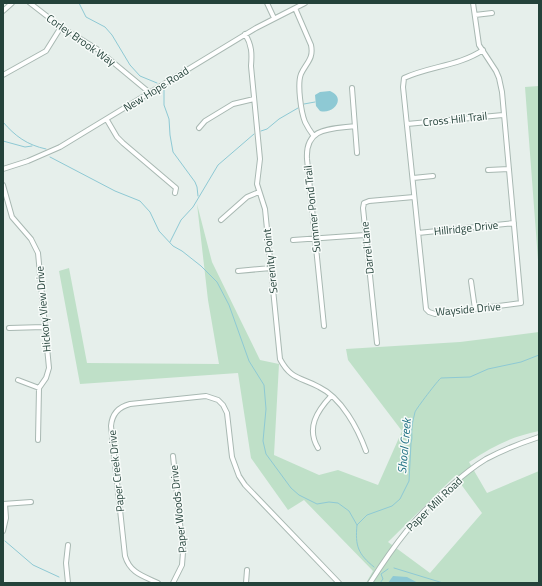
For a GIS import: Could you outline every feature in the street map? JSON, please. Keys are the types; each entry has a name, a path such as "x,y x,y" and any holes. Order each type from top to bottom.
{"street":[{"path":"3,11 12,3"},
{"name":"Corley Brook Way","path":"30,3 61,27 97,49 150,93"},
{"path":"267,3 274,18"},
{"name":"New Hope Road","path":"3,169 28,161 60,147 107,120 246,34 305,3"},
{"name":"Wayside Drive","path":"473,3 477,37 482,50 499,78 504,115 521,303 435,314 426,309 403,87 404,78 466,60 482,50"},
{"path":"295,8 311,46 312,52 311,57 300,76 299,84 303,115 313,135 321,132 355,126"},
{"path":"475,15 492,13"},
{"path":"3,75 46,51 61,27"},
{"name":"Serenity Point","path":"246,34 252,52 251,66 260,159 257,184 265,209 280,359 285,368 293,376 320,387 336,400 352,420 366,452"},
{"path":"352,88 357,153"},
{"path":"199,128 205,121 233,104 254,99"},
{"name":"Cross Hill Trail","path":"407,124 504,115"},
{"path":"107,120 117,137 123,143 176,188 175,194"},
{"name":"Summer Pond Trail","path":"313,135 307,147 307,153 324,326"},
{"path":"488,170 508,169"},
{"path":"413,178 433,176"},
{"name":"Hickory View Drive","path":"3,185 12,217 31,239 38,253 49,368 46,378 39,388 38,440"},
{"path":"221,220 247,197 260,192"},
{"name":"Darrel Lane","path":"377,343 365,235 364,203 369,201 414,197"},
{"name":"Hillridge Drive","path":"418,233 514,223"},
{"path":"293,240 365,235"},
{"path":"238,271 271,268"},
{"path":"471,281 475,310"},
{"path":"9,328 44,327"},
{"path":"18,380 39,388"},
{"name":"Paper Creek Drive","path":"158,583 130,568 125,556 111,426 112,420 118,409 124,405 206,396 218,400 223,405 227,413 232,457 239,476 245,485 340,583"},
{"path":"318,448 313,441 313,425 316,416 331,396"},
{"name":"Paper Mill Road","path":"370,583 398,541 416,518 439,496 465,474 485,460 509,448 539,437"},
{"name":"Paper Woods Drive","path":"173,456 183,552 182,565 173,583"},
{"path":"3,531 6,518 4,504 32,502"},
{"path":"68,546 66,563 68,583"},
{"path":"246,583 247,570"}],"green space":[{"path":"539,86 539,273 525,87"},
{"path":"197,204 212,262 260,360 279,364 274,455 319,475 338,470 378,485 402,431 348,360 346,349 460,342 539,332 539,431 519,436 502,443 469,462 487,493 539,471 539,583 366,583 373,571 304,500 288,510 251,458 238,373 80,384 59,271 69,268 87,363 219,364 208,300","holes":["455,476 482,513 430,573 388,542"]}],"water":[{"path":"330,91 335,94 337,98 338,101 336,105 329,111 320,111 316,106 315,95 320,92"},
{"path":"393,576 407,577 418,583 388,583"}],"waterway":[{"path":"79,3 86,17 105,27 112,35 130,65 140,76 157,83"},
{"path":"164,90 164,105 169,119 173,152 195,182 198,196"},
{"path":"304,104 315,102"},
{"path":"261,131 267,129 279,119 298,108"},
{"path":"3,122 12,132 22,139 33,145 46,149"},
{"path":"170,242 181,220 193,207 218,165 254,134"},
{"path":"3,141 25,147 32,146"},
{"path":"50,157 115,191 140,201 150,212 159,231 173,246 201,266 217,282 229,305 249,361 264,385 266,409 263,441 266,454 291,488 299,495 317,504 329,502 338,503 349,511 357,525"},
{"name":"Shoal Creek","path":"374,567 361,554 357,544 357,525 367,515 392,506 400,499 409,481 412,430 415,412 432,389 441,378 470,377 488,369 521,362 539,355"},
{"path":"5,541 33,565 59,577"},
{"path":"394,568 443,583"},
{"name":"Shoal Creek","path":"380,583 383,579 381,574 388,569"}]}
